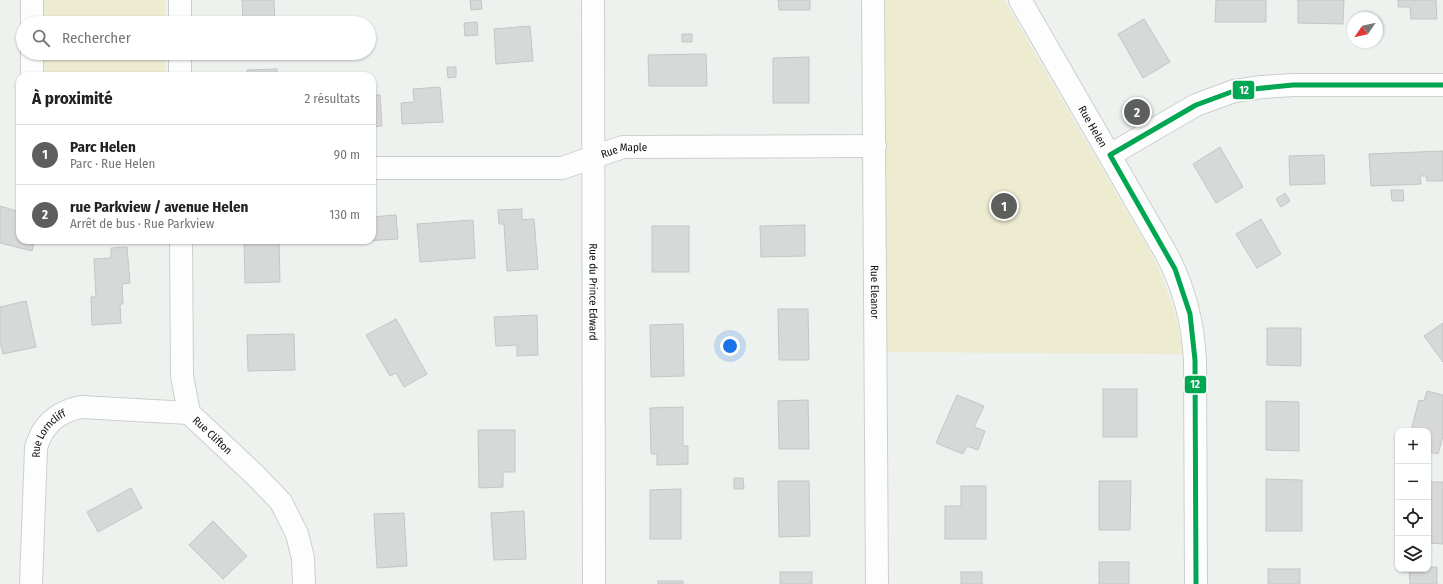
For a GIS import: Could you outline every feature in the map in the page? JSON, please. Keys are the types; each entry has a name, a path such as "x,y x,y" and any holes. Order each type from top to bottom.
{"street":[{"path":"32,0 32,16"},
{"path":"180,0 180,16"},
{"name":"Rue du Prince Edward","path":"593,0 594,584"},
{"name":"Rue Eleanor","path":"873,0 877,584"},
{"name":"Rue Helen","path":"1020,0 1171,262 1181,284 1190,314 1195,360 1196,584"},
{"path":"32,60 32,72"},
{"path":"180,60 180,72"},
{"path":"1110,155 1196,105 1234,91 1293,85 1443,85"},
{"name":"Rue Maple","path":"376,168 562,168 623,147 875,146"},
{"name":"Rue Clifton","path":"180,244 182,376 189,413 256,476 281,502 297,534 303,558 304,584"},
{"name":"Rue Lorncliff","path":"31,584 36,448 41,433 51,420 65,411 81,407 189,413"}],"shaded area":[{"path":"44,0 165,0 165,16 44,16"},
{"path":"883,0 1004,0 1152,255 1172,303 1183,354 886,352"},
{"path":"44,60 165,60 165,72 45,72"}],"building":[{"path":"242,0 274,0 275,16 243,16"},
{"path":"470,0 481,0 482,9 471,10"},
{"path":"778,0 810,0 810,10 779,10"},
{"path":"1216,0 1266,0 1266,22 1215,22"},
{"path":"1298,0 1344,0 1343,24 1298,23"},
{"path":"1398,0 1436,0 1437,19 1411,19 1410,7 1398,7"},
{"path":"1144,19 1170,62 1143,78 1118,34"},
{"path":"477,22 478,35 465,36 464,23"},
{"path":"530,26 533,61 496,64 494,29"},
{"path":"682,34 692,34 692,42 682,42"},
{"path":"706,54 707,86 649,86 648,55"},
{"path":"809,57 809,103 773,103 773,58"},
{"path":"447,67 456,67 456,77 448,78"},
{"path":"277,69 277,72 247,72 247,70"},
{"path":"440,87 443,122 402,124 401,103 414,102 413,89"},
{"path":"376,95 380,95 382,126 376,127"},
{"path":"1220,147 1243,187 1216,203 1193,164"},
{"path":"1443,151 1443,181 1427,181 1426,176 1420,176 1421,184 1371,186 1369,154"},
{"path":"1324,155 1325,184 1290,185 1289,156"},
{"path":"1391,190 1403,190 1404,201 1392,201"},
{"path":"1285,193 1290,201 1281,207 1276,199"},
{"path":"0,206 16,211 16,244 34,244 32,251 0,243"},
{"path":"522,209 522,220 534,219 538,269 507,271 504,224 499,224 498,210"},
{"path":"396,215 398,239 376,240 376,217"},
{"path":"1261,219 1281,254 1257,268 1236,234"},
{"path":"473,220 475,258 420,262 417,224"},
{"path":"805,225 805,256 761,257 760,226"},
{"path":"652,226 689,226 689,272 652,272"},
{"path":"244,244 279,244 280,282 245,283"},
{"path":"127,247 130,283 122,284 123,304 120,304 121,323 92,325 91,297 96,297 94,259 111,258 111,248"},
{"path":"26,301 36,347 3,354 0,342 0,307"},
{"path":"778,309 808,309 809,360 779,360"},
{"path":"537,315 538,355 517,356 517,345 496,346 494,317"},
{"path":"396,319 427,374 404,387 396,373 390,376 366,335"},
{"path":"1443,323 1443,362 1424,336"},
{"path":"683,324 684,376 651,377 650,325"},
{"path":"1267,328 1301,328 1301,366 1267,365"},
{"path":"294,334 295,370 248,371 247,335"},
{"path":"1103,389 1137,389 1137,437 1103,437"},
{"path":"1427,391 1443,395 1443,436 1438,454 1431,453 1431,428 1412,428 1419,400 1424,401"},
{"path":"957,395 984,406 974,427 985,431 978,450 967,446 963,454 936,443"},
{"path":"808,400 809,449 779,449 778,401"},
{"path":"1266,401 1299,402 1299,451 1266,450"},
{"path":"683,407 683,446 688,446 688,464 657,465 657,454 651,454 650,408"},
{"path":"478,430 515,430 515,472 503,472 503,487 479,488"},
{"path":"734,478 743,478 744,489 734,489"},
{"path":"1266,479 1302,480 1302,531 1266,531"},
{"path":"778,481 809,481 810,536 779,537"},
{"path":"1099,481 1131,481 1130,530 1099,530"},
{"path":"1431,482 1443,482 1443,544 1431,543"},
{"path":"961,486 986,486 986,539 945,539 945,506 961,506"},
{"path":"131,488 142,508 98,532 87,512"},
{"path":"681,489 681,539 650,539 650,490"},
{"path":"524,511 526,559 494,560 491,513"},
{"path":"404,513 407,566 377,568 374,514"},
{"path":"213,521 247,556 223,579 189,545"},
{"path":"1099,562 1129,562 1129,584 1099,584"},
{"path":"1431,567 1437,567 1437,584 1410,584 1409,572 1431,572"},
{"path":"1268,569 1300,569 1300,584 1268,584"},
{"path":"780,572 812,572 812,584 780,584"},
{"path":"961,572 982,572 982,584 961,584"},
{"path":"658,581 683,581 683,584 658,584"}],"transit line":[{"name":"12","path":"1196,584 1195,360 1190,314 1175,269 1110,155 1196,105 1234,91 1293,85 1443,85"}],"place":[{"name":"rue Parkview / avenue Helen","path":"1137,112"},
{"name":"Parc Helen","path":"1004,206"}]}
